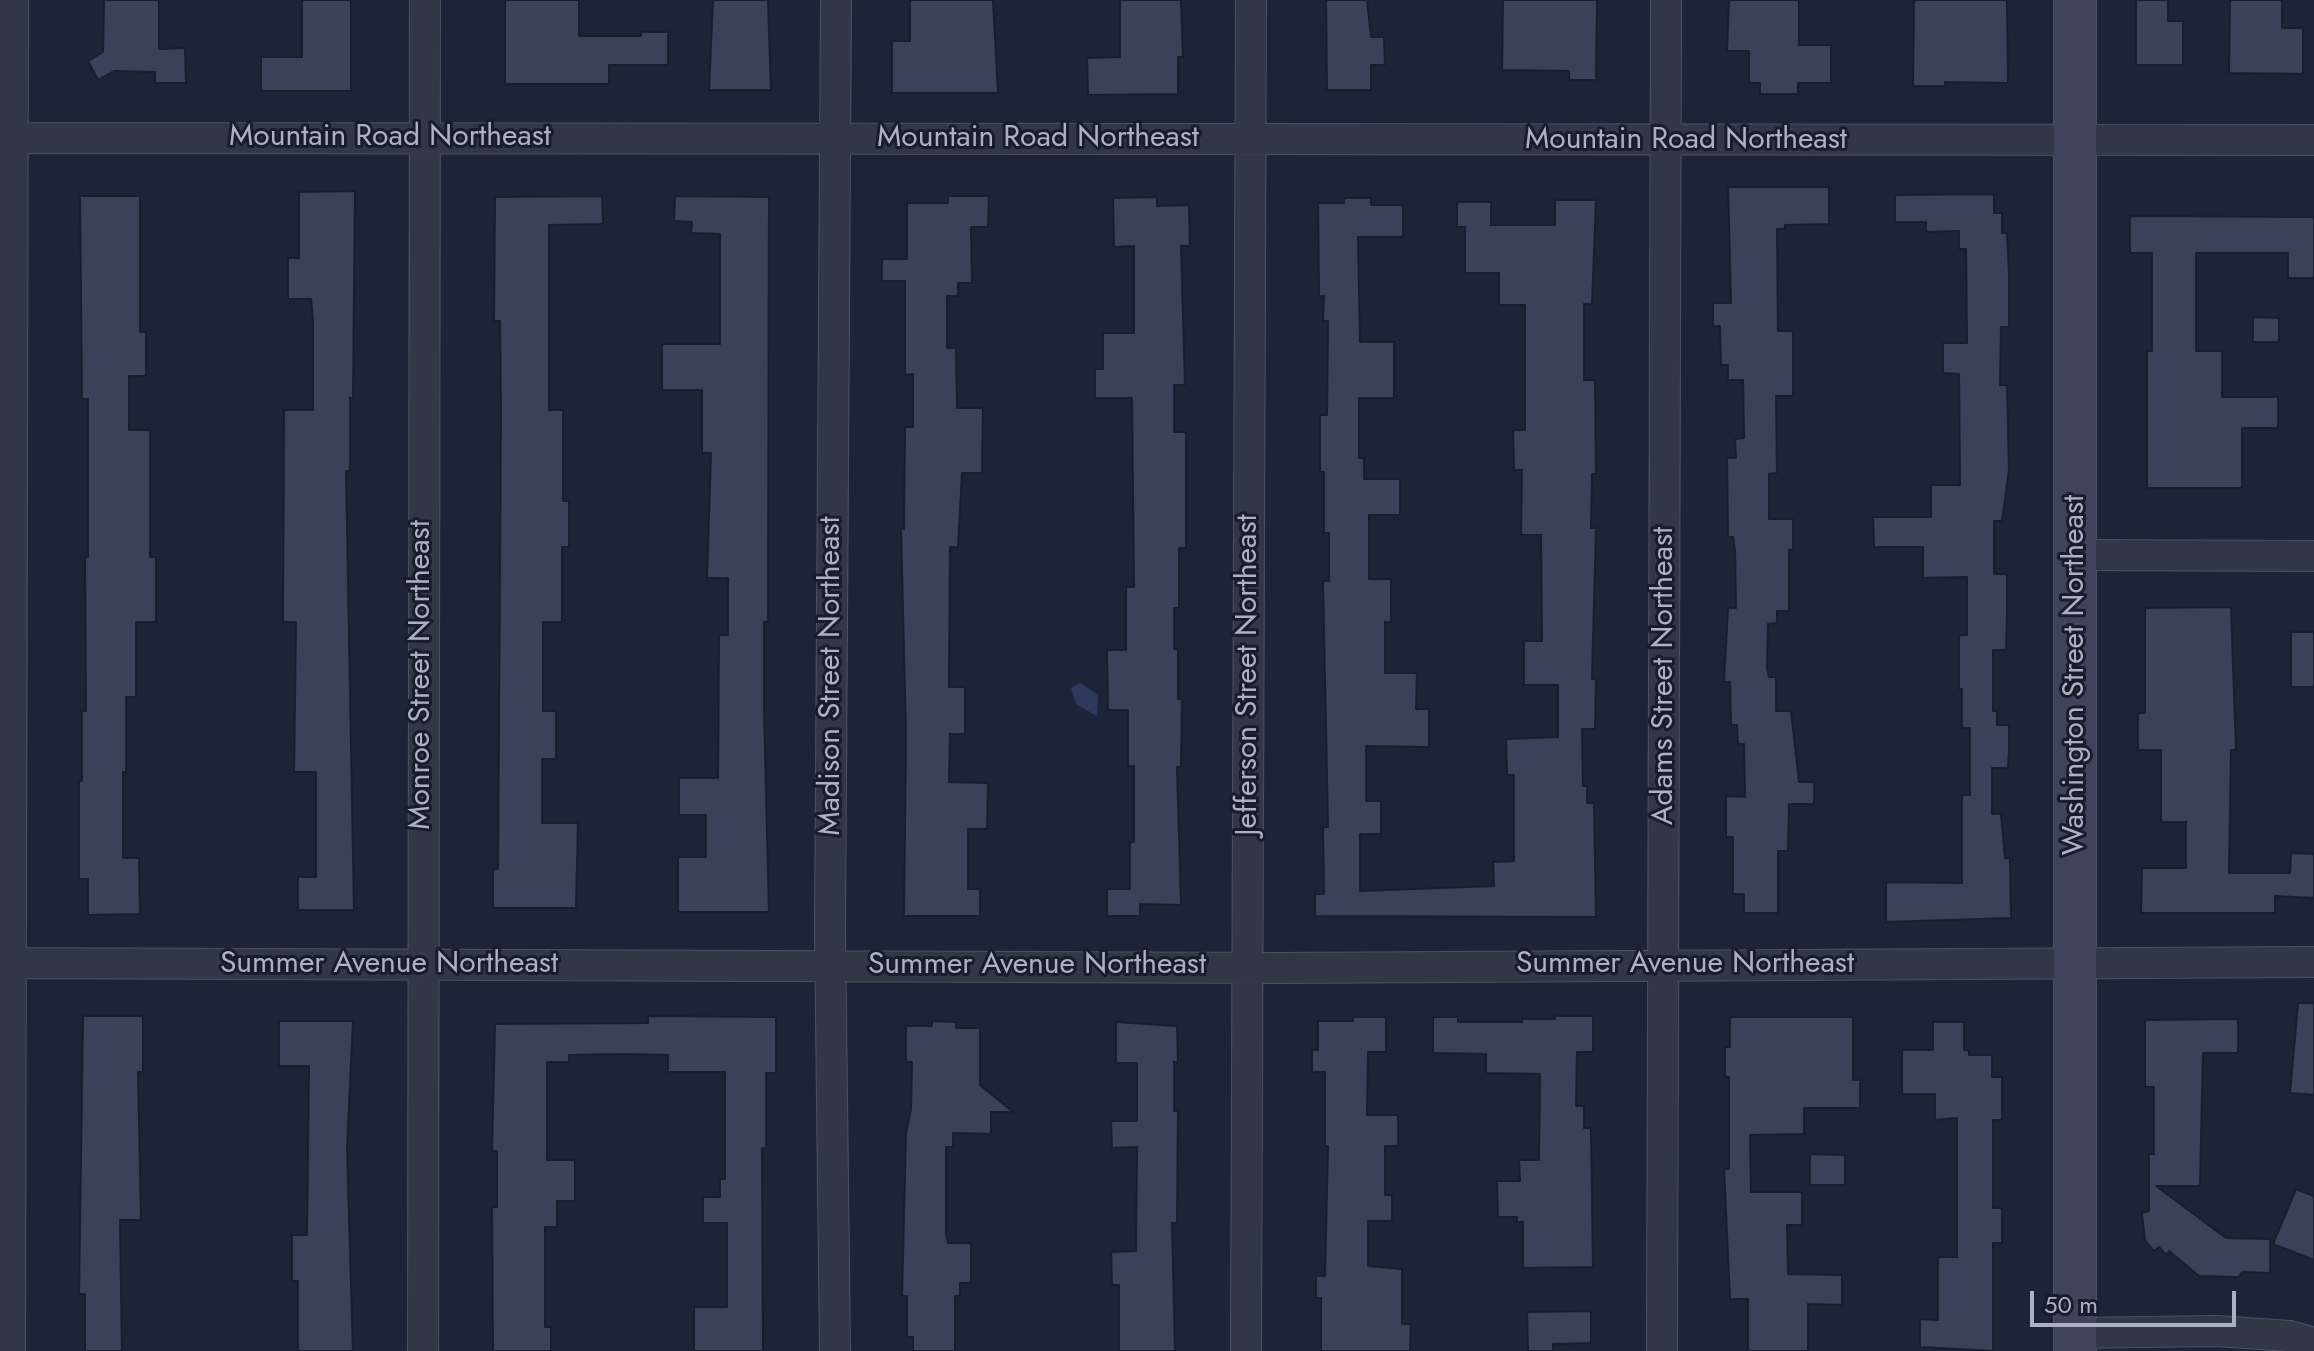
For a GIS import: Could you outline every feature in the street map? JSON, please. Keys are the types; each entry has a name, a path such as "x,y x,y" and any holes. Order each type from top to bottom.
{"street":[{"path":"10,1351 5,963 6,138 13,0"},
{"name":"Monroe Street Northeast","path":"423,1351 421,966 425,0"},
{"name":"Madison Street Northeast","path":"835,1351 830,964 836,0"},
{"name":"Jefferson Street Northeast","path":"1246,1351 1253,139 1251,0"},
{"name":"Adams Street Northeast","path":"1662,1351 1666,0"},
{"name":"Washington Street Northeast","path":"2075,0 2075,1342"},
{"name":"Mountain Road Northeast","path":"6,138 1666,142 2314,140"},
{"path":"2077,555 2314,556"},
{"name":"Summer Avenue Northeast","path":"5,963 1248,968 2314,962"},
{"path":"2075,1342 2216,1331 2290,1336 2314,1343"}],"water":[{"path":"1080,683 1098,695 1097,716 1076,704 1071,688"}],"building":[{"path":"104,0 159,0 159,49 185,48 186,83 155,83 155,72 114,71 98,80 88,61 103,52"},
{"path":"302,0 351,0 351,91 261,91 261,57 302,57"},
{"path":"505,0 579,0 579,36 641,36 641,32 668,32 668,65 609,65 609,84 505,84"},
{"path":"713,0 768,0 771,90 709,90"},
{"path":"910,0 993,0 998,93 892,93 892,41 910,41"},
{"path":"1120,0 1181,0 1183,57 1178,57 1178,94 1088,95 1087,58 1120,57"},
{"path":"1326,0 1367,0 1371,37 1384,37 1385,65 1371,65 1371,90 1327,90"},
{"path":"1503,0 1597,0 1596,80 1569,80 1569,71 1502,70"},
{"path":"1729,0 1799,0 1799,45 1831,45 1831,83 1798,83 1798,94 1760,94 1760,83 1749,83 1749,51 1727,51"},
{"path":"1914,0 2007,0 2008,83 1945,82 1945,86 1913,86"},
{"path":"2136,0 2168,0 2168,21 2183,21 2183,65 2136,65"},
{"path":"2230,0 2282,0 2282,28 2303,28 2303,74 2229,73"},
{"path":"1728,187 1829,187 1829,224 1785,225 1785,229 1777,229 1778,331 1793,331 1793,396 1776,396 1777,473 1769,474 1769,519 1793,519 1793,550 1789,550 1789,611 1777,611 1777,623 1768,624 1767,668 1769,677 1776,677 1776,711 1791,711 1799,782 1814,782 1814,804 1789,804 1788,851 1778,851 1778,913 1744,913 1744,894 1733,894 1733,837 1726,837 1726,796 1745,797 1744,744 1738,744 1737,725 1731,725 1730,682 1724,682 1728,608 1736,608 1735,550 1733,537 1728,537 1727,458 1736,458 1735,439 1744,438 1743,380 1728,380 1728,365 1721,365 1720,326 1713,326 1713,303 1731,303"},
{"path":"355,191 353,398 350,398 350,471 346,471 354,910 298,910 298,877 316,877 316,772 294,772 296,622 283,622 284,410 313,410 313,321 311,299 288,299 288,258 299,258 299,192"},
{"path":"1994,194 1994,213 2002,213 2002,233 2007,233 2009,327 2001,327 2000,385 2007,385 2009,470 2002,521 1994,521 1994,574 2007,574 2007,612 2006,650 1993,650 1993,711 1997,711 1997,725 2009,725 2009,751 2008,768 1992,768 1992,814 2001,814 2005,858 2010,858 2011,918 1886,922 1886,882 1962,883 1962,795 1970,795 1970,728 1962,728 1962,689 1959,689 1959,635 1967,635 1967,577 1923,578 1923,547 1874,547 1873,517 1931,517 1931,485 1960,485 1959,374 1943,373 1943,343 1967,343 1966,249 1959,249 1959,231 1926,232 1926,222 1895,222 1895,195"},
{"path":"80,196 140,196 140,332 146,332 146,376 129,376 129,430 150,430 150,557 156,557 156,622 136,622 136,697 126,697 123,858 139,858 140,914 88,915 88,879 79,879 79,781 82,781 82,711 86,711 85,557 88,557 88,399 82,399"},
{"path":"602,196 603,224 549,225 549,410 563,410 563,501 569,501 569,547 562,547 562,622 543,622 543,711 556,711 556,759 542,759 542,823 578,823 576,908 493,908 493,869 498,869 501,410 500,321 494,321 495,197"},
{"path":"675,196 769,197 768,622 764,622 764,709 769,912 678,912 678,857 706,857 706,815 679,815 679,778 718,778 719,635 728,635 728,578 707,578 711,453 702,453 702,390 662,390 662,344 720,344 720,234 691,233 692,222 674,221"},
{"path":"948,196 989,196 988,227 971,227 972,283 958,283 958,296 947,296 947,348 956,348 957,408 983,408 982,473 962,473 958,547 950,547 949,687 965,687 965,734 950,734 949,782 988,783 987,829 968,829 968,889 980,889 980,916 904,916 906,734 901,529 904,529 905,427 913,427 913,374 905,375 905,281 882,281 882,259 907,259 907,203 948,203"},
{"path":"1157,197 1157,206 1189,205 1190,246 1181,246 1185,385 1174,385 1174,432 1186,432 1186,548 1179,548 1179,608 1174,608 1178,699 1182,699 1181,767 1177,767 1181,905 1140,904 1140,916 1107,916 1107,889 1130,889 1130,842 1134,842 1134,766 1128,766 1128,710 1108,710 1107,650 1126,650 1126,587 1134,587 1132,398 1095,398 1095,369 1103,369 1103,333 1134,333 1134,246 1114,247 1113,198"},
{"path":"1344,198 1371,198 1371,205 1403,205 1403,237 1358,237 1360,342 1394,342 1394,398 1359,398 1359,458 1364,458 1364,479 1400,479 1400,515 1369,515 1369,579 1391,579 1391,622 1385,622 1385,673 1417,673 1416,709 1429,709 1429,747 1366,746 1366,801 1381,801 1381,834 1360,834 1360,891 1494,886 1493,862 1514,861 1514,775 1507,775 1506,739 1558,737 1558,685 1524,685 1524,641 1542,641 1541,535 1521,535 1522,470 1514,470 1513,430 1525,430 1525,305 1499,305 1499,273 1465,273 1465,227 1457,227 1457,202 1491,202 1491,225 1555,225 1555,200 1596,200 1592,304 1584,304 1584,380 1595,380 1596,474 1592,474 1591,528 1596,528 1592,679 1596,679 1595,729 1582,729 1583,786 1587,786 1587,803 1594,803 1596,917 1315,916 1315,894 1324,894 1323,827 1328,827 1323,581 1329,581 1329,533 1324,533 1320,415 1327,415 1328,321 1323,321 1324,296 1319,296 1318,203 1344,203"},
{"path":"2130,216 2314,217 2314,278 2288,278 2288,253 2196,253 2196,351 2222,351 2222,397 2278,397 2278,428 2242,428 2242,488 2147,488 2147,351 2152,351 2152,253 2130,253"},
{"path":"2253,317 2279,318 2279,342 2253,342"},
{"path":"2231,607 2236,750 2231,750 2229,873 2290,873 2291,853 2314,854 2314,898 2275,896 2275,913 2141,913 2142,868 2186,868 2186,822 2161,822 2161,750 2138,750 2138,713 2145,713 2145,608"},
{"path":"2291,632 2314,632 2314,687 2291,687"},
{"path":"2298,1003 2314,1003 2314,1095 2290,1093"},
{"path":"83,1016 143,1016 143,1072 138,1072 141,1220 120,1220 122,1351 85,1351 85,1294 79,1294"},
{"path":"648,1016 776,1017 776,1073 766,1073 766,1148 762,1148 763,1351 694,1351 694,1307 727,1307 727,1223 703,1223 703,1197 720,1197 720,1179 725,1179 725,1072 668,1072 668,1055 623,1054 569,1055 569,1062 547,1062 547,1160 575,1160 575,1201 557,1201 557,1227 545,1227 545,1327 551,1327 551,1351 493,1351 492,1207 497,1207 497,1151 492,1151 495,1024 648,1023"},
{"path":"1555,1016 1593,1016 1593,1052 1577,1052 1576,1106 1584,1106 1584,1128 1591,1128 1593,1267 1523,1268 1523,1222 1517,1222 1517,1217 1498,1217 1497,1181 1520,1181 1519,1160 1539,1160 1540,1074 1486,1073 1486,1054 1433,1053 1433,1017 1458,1017 1458,1022 1522,1022 1522,1019 1555,1019"},
{"path":"1353,1017 1386,1017 1386,1052 1368,1052 1367,1115 1398,1115 1398,1146 1385,1146 1385,1195 1392,1195 1392,1221 1368,1221 1368,1266 1402,1269 1402,1324 1411,1324 1410,1351 1321,1351 1321,1298 1316,1298 1316,1276 1325,1276 1328,1146 1325,1146 1325,1072 1312,1072 1312,1050 1318,1050 1318,1021 1353,1021"},
{"path":"1730,1017 1853,1017 1853,1080 1860,1080 1860,1108 1804,1108 1804,1134 1750,1135 1751,1192 1802,1192 1802,1225 1787,1225 1788,1274 1842,1275 1842,1305 1808,1304 1808,1351 1748,1351 1748,1299 1730,1299 1724,1169 1729,1169 1729,1077 1725,1077 1725,1047 1730,1047"},
{"path":"2238,1019 2238,1053 2203,1053 2200,1186 2156,1186 2226,1238 2270,1239 2270,1273 2242,1272 2239,1277 2199,1276 2169,1251 2166,1255 2159,1247 2154,1251 2145,1241 2142,1213 2149,1211 2149,1154 2154,1154 2154,1087 2145,1087 2145,1020"},
{"path":"279,1021 353,1021 347,1148 353,1351 298,1351 298,1281 292,1281 292,1235 307,1235 309,1066 279,1066"},
{"path":"932,1021 956,1022 956,1028 980,1028 980,1085 1013,1112 991,1112 991,1134 953,1133 953,1147 946,1147 948,1243 971,1243 971,1283 960,1283 960,1296 955,1296 955,1351 913,1351 913,1337 907,1337 907,1296 902,1296 906,1133 911,1109 912,1062 906,1062 906,1026 932,1026"},
{"path":"1116,1022 1177,1026 1174,1111 1178,1111 1177,1223 1172,1223 1175,1351 1119,1351 1119,1285 1112,1285 1111,1252 1136,1251 1137,1147 1112,1148 1111,1121 1137,1121 1137,1063 1116,1063"},
{"path":"1933,1022 1964,1022 1964,1050 1969,1050 1969,1055 1992,1055 1992,1077 2002,1077 2002,1120 1993,1120 1993,1208 2002,1208 2002,1243 1993,1243 1993,1351 1920,1347 1920,1319 1938,1320 1938,1257 1957,1257 1957,1118 1935,1120 1935,1094 1902,1094 1902,1050 1933,1050"},
{"path":"1810,1154 1845,1155 1845,1185 1810,1185"},
{"path":"2296,1189 2314,1196 2314,1260 2273,1244"},
{"path":"1591,1311 1591,1343 1553,1344 1553,1351 1528,1351 1527,1312"}]}
